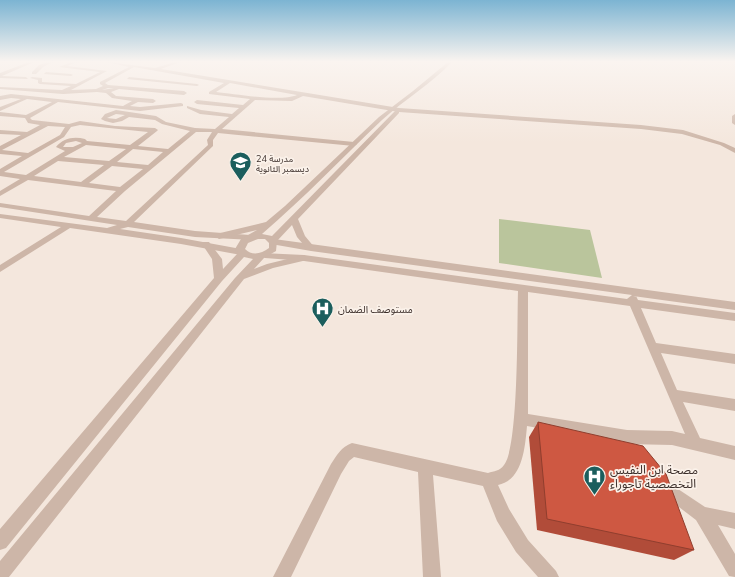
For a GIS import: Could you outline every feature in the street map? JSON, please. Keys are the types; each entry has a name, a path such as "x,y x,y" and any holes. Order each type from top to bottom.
{"street":[{"path":"12,89 64,92 107,89 114,97 153,101"},
{"path":"44,100 69,89"},
{"path":"136,89 184,95 192,89"},
{"path":"102,125 109,121 123,119 130,116 172,89"},
{"path":"189,107 197,105 197,102 217,89"},
{"path":"275,89 396,108 676,131 702,137 722,144 735,151"},
{"path":"0,542 242,252 241,246 274,220 381,118 396,108 418,89"},
{"path":"0,98 11,96 25,90"},
{"path":"0,114 27,117 75,92"},
{"path":"211,93 254,98 292,99 304,94"},
{"path":"11,96 140,109 181,105 200,112 235,116"},
{"path":"0,109 24,98"},
{"path":"106,231 128,224 211,145 210,140 215,132 254,98"},
{"path":"109,121 104,120 104,118 137,100"},
{"path":"181,105 188,101 245,107"},
{"path":"0,574 238,280 263,255 273,249 274,241 390,119 396,108"},
{"path":"113,113 123,112 130,116 156,118 164,123 195,130 215,132 222,131 354,144"},
{"path":"735,116 735,123"},
{"path":"27,117 29,122 46,124 69,126 80,123 153,131"},
{"path":"381,118 390,119"},
{"path":"83,184 164,123"},
{"path":"0,148 46,124"},
{"path":"0,173 62,136 69,126"},
{"path":"91,218 122,189 195,130"},
{"path":"0,132 28,134"},
{"path":"73,149 62,149 59,147 71,140 80,139 85,142 170,151"},
{"path":"0,194 73,149 81,146 85,142"},
{"path":"0,152 29,155"},
{"path":"58,158 149,167"},
{"path":"0,173 122,189"},
{"path":"0,205 219,236 267,237 274,241 311,248 422,263 632,298 669,308 735,317"},
{"path":"0,216 106,231 187,240 242,252 250,256 263,255 304,258 523,288 632,298 664,296 735,306"},
{"path":"294,219 301,236 311,248"},
{"path":"219,236 254,228 274,220"},
{"path":"0,269 68,226"},
{"path":"206,244 217,259 219,279"},
{"path":"238,280 270,266 304,258"},
{"path":"420,274 422,263"},
{"path":"282,577 344,456 352,450 488,480 502,477 511,469 518,446 521,419 523,288"},
{"path":"664,296 669,308"},
{"path":"632,298 673,395 696,444"},
{"path":"653,347 735,359"},
{"path":"673,395 735,405"},
{"path":"521,419 629,443 672,438 735,453"},
{"path":"425,465 432,577"},
{"path":"652,477 702,514 735,570"},
{"path":"488,480 503,515 522,546 550,577"},
{"path":"702,514 735,521"}],"green space":[{"path":"499,219 590,230 602,278 499,263"}],"building":[{"name":"مصحة ابن النفيس التخصصية تاجوراء","path":"538,422 643,446 666,474 694,550 547,519"}],"place":[{"name":"مدرسة 24 ديسمبر الثانوية","path":"240,182"},
{"name":"مستوصف الضمان","path":"322,328"},
{"name":"مصحة ابن النفيس التخصصية تاجوراء","path":"594,496"}]}
